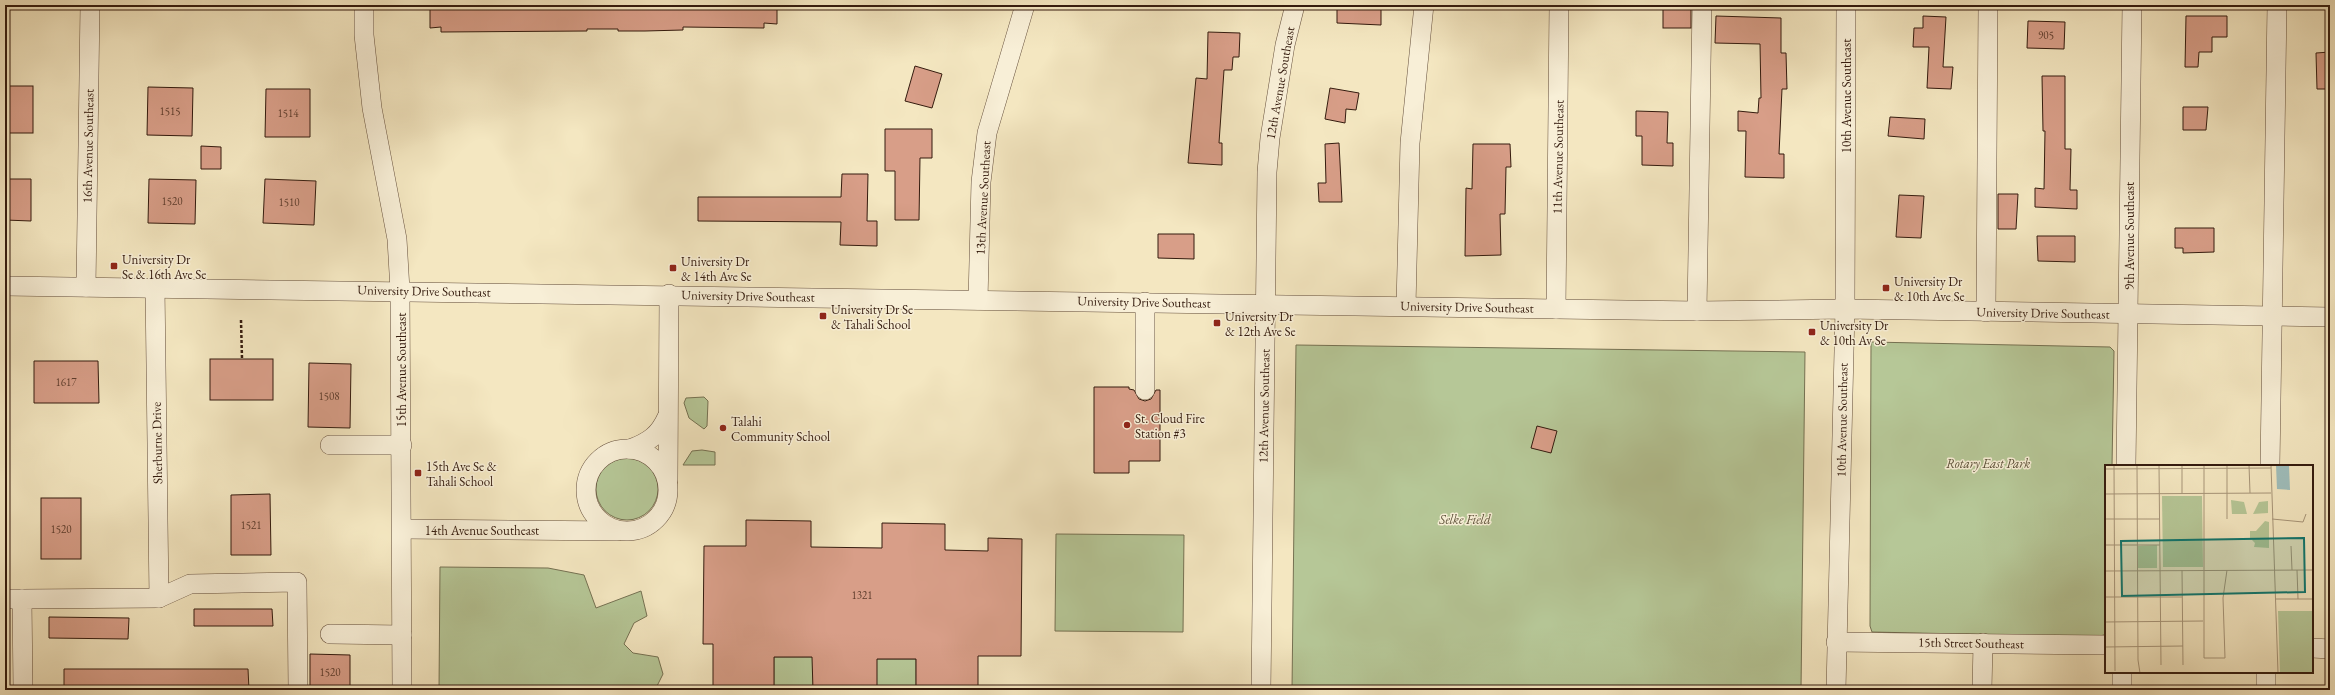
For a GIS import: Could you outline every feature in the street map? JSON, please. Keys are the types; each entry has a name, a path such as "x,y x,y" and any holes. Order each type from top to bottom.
{"street":[{"name":"16th Avenue Southeast","path":"86,287 90,5"},
{"name":"15th Avenue Southeast","path":"364,5 364,35 372,108 397,239 400,290 402,445 402,690"},
{"name":"13th Avenue Southeast","path":"978,300 981,182 987,133 1025,5"},
{"name":"12th Avenue Southeast","path":"1261,690 1266,304 1270,138 1285,45 1295,5"},
{"path":"1406,306 1410,143 1424,5"},
{"name":"11th Avenue Southeast","path":"1556,309 1559,5"},
{"path":"1697,311 1702,5"},
{"name":"10th Avenue Southeast","path":"1836,690 1844,309 1846,5"},
{"path":"1986,312 1988,5"},
{"name":"9th Avenue Southeast","path":"2126,465 2132,5"},
{"path":"2270,465 2277,5"},
{"name":"University Drive Southeast","path":"5,286 400,290 1697,311 1844,309 2330,317"},
{"name":"Sherburne Drive","path":"155,287 159,598"},
{"name":"14th Avenue Southeast","path":"402,529 624,531 644,527 660,515 667,501 668,486 667,417 669,294"},
{"path":"1145,302 1145,390"},
{"name":"14th Avenue Southeast","path":"561,530 580,517 587,500 588,479 598,461 613,452 630,449 654,437 661,430 667,417"},
{"path":"330,444 402,445"},
{"path":"630,449 652,457 660,465 668,486"},
{"path":"587,500 594,513 605,524 624,531"},
{"path":"23,690 14,599 159,598 190,584 297,582 298,690"},
{"path":"330,634 402,635"},
{"name":"15th Street Southeast","path":"1836,642 2105,644"},
{"path":"1982,690 1983,643"},
{"path":"2313,648 2330,649"},
{"path":"2122,673 2122,690"},
{"path":"2266,673 2266,690"}],"path":[{"path":"241,320 242,359"}],"green space":[{"name":"Rotary East Park","path":"1871,342 2110,347 2114,351 2112,465 2105,465 2105,634 2098,637 1872,632 1870,626"},
{"name":"Selke Field","path":"1296,345 1805,352 1801,690 1292,690"},
{"path":"704,397 708,401 707,426 704,429 689,418 684,403 686,398"},
{"path":"702,450 715,452 715,465 683,465 692,451"},
{"path":"621,458 633,458 649,467 656,477 658,489 656,501 649,511 633,520 621,520 610,515 601,506 596,495 596,483 601,472 610,463"},
{"path":"1056,534 1184,535 1183,632 1055,631"},
{"path":"440,567 548,568 584,575 596,608 641,591 647,616 634,623 624,644 633,653 658,657 663,674 655,690 439,690"},
{"path":"774,657 815,657 813,690 774,690"},
{"path":"874,659 916,659 916,690 877,690"}],"building":[{"path":"430,5 777,5 777,24 764,23 764,28 683,27 683,30 645,31 587,29 587,31 441,32 441,27 430,28"},
{"path":"1337,5 1381,5 1381,25 1337,23"},
{"path":"1663,6 1691,6 1691,28 1663,28"},
{"path":"1716,16 1781,18 1781,53 1786,53 1787,89 1782,89 1779,154 1784,154 1784,178 1745,177 1746,131 1738,131 1738,111 1758,113 1759,98 1761,98 1760,44 1715,43"},
{"path":"1923,16 1946,17 1943,67 1953,67 1951,89 1927,88 1929,47 1913,47 1914,28 1923,28"},
{"path":"2186,16 2227,16 2227,37 2212,37 2212,52 2199,52 2198,67 2185,67"},
{"path":"2028,21 2065,22 2064,49 2027,48"},
{"path":"1208,32 1240,33 1239,57 1233,57 1232,70 1224,70 1219,143 1222,143 1222,165 1188,163 1196,78 1207,79"},
{"path":"2330,52 2330,89 2317,89 2316,53"},
{"path":"915,66 942,74 932,108 905,101"},
{"path":"2042,76 2065,76 2065,149 2071,149 2070,190 2077,190 2077,209 2035,207 2035,188 2044,189 2045,131 2043,131"},
{"path":"5,86 33,86 33,133 5,133"},
{"path":"148,87 193,88 192,136 147,135"},
{"path":"1330,88 1359,93 1356,110 1346,109 1345,123 1325,119"},
{"path":"266,89 310,89 310,137 265,137"},
{"path":"2183,107 2208,107 2206,130 2183,130"},
{"path":"1636,111 1668,112 1667,143 1673,143 1673,166 1642,165 1642,136 1636,136"},
{"path":"1890,117 1925,119 1924,139 1888,136"},
{"path":"885,129 932,129 932,158 920,158 919,220 895,220 895,171 885,171"},
{"path":"1339,143 1342,202 1319,202 1318,183 1326,183 1325,144"},
{"path":"1473,144 1510,144 1511,167 1506,167 1505,214 1500,214 1501,255 1465,256 1466,188 1472,189"},
{"path":"201,146 221,147 221,169 201,169"},
{"path":"842,174 868,174 867,221 877,221 877,246 840,245 841,222 698,221 698,197 841,197"},
{"path":"5,179 31,179 31,221 5,220"},
{"path":"149,179 196,180 195,224 148,223"},
{"path":"265,179 316,181 314,225 263,223"},
{"path":"1998,194 2018,194 2016,229 1998,229"},
{"path":"1899,195 1924,196 1921,238 1896,237"},
{"path":"2175,228 2214,228 2214,252 2183,253 2183,248 2175,248"},
{"path":"1158,234 1194,234 1194,259 1158,258"},
{"path":"2037,236 2075,236 2075,262 2038,261"},
{"path":"210,359 273,359 273,400 210,400"},
{"path":"34,361 98,361 99,403 34,403"},
{"path":"309,363 351,364 350,428 308,427"},
{"name":"St. Cloud Fire Station #3","path":"1094,387 1129,387 1129,389 1134,390 1139,399 1145,401 1151,399 1156,390 1160,390 1160,461 1129,461 1129,473 1094,473"},
{"path":"1537,426 1557,431 1551,453 1531,448"},
{"path":"270,494 271,555 231,555 231,495"},
{"path":"41,498 81,498 81,559 41,559"},
{"path":"746,520 811,521 811,547 882,548 882,523 945,524 945,550 988,551 988,538 1022,539 1021,656 978,656 978,690 916,690 916,659 877,659 877,690 813,690 812,657 774,657 774,690 713,690 713,644 703,644 704,546 746,546"},
{"path":"194,609 272,609 273,626 194,626"},
{"path":"49,617 129,618 128,639 49,638"},
{"path":"310,654 350,655 350,690 310,690"},
{"path":"64,669 248,669 249,690 64,690"}],"place":[{"name":"University Dr Se & 16th Ave Se","path":"114,266"},
{"name":"University Dr & 14th Ave Se","path":"673,268"},
{"name":"University Dr & 10th Ave Se","path":"1886,288"},
{"name":"University Dr Se & Tahali School","path":"823,316"},
{"name":"University Dr & 12th Ave Se","path":"1217,323"},
{"name":"University Dr & 10th Av Se","path":"1812,332"},
{"name":"St. Cloud Fire Station #3","path":"1127,425"},
{"name":"Talahi Community School","path":"723,428"},
{"name":"15th Ave Se & Tahali School","path":"418,473"}]}
